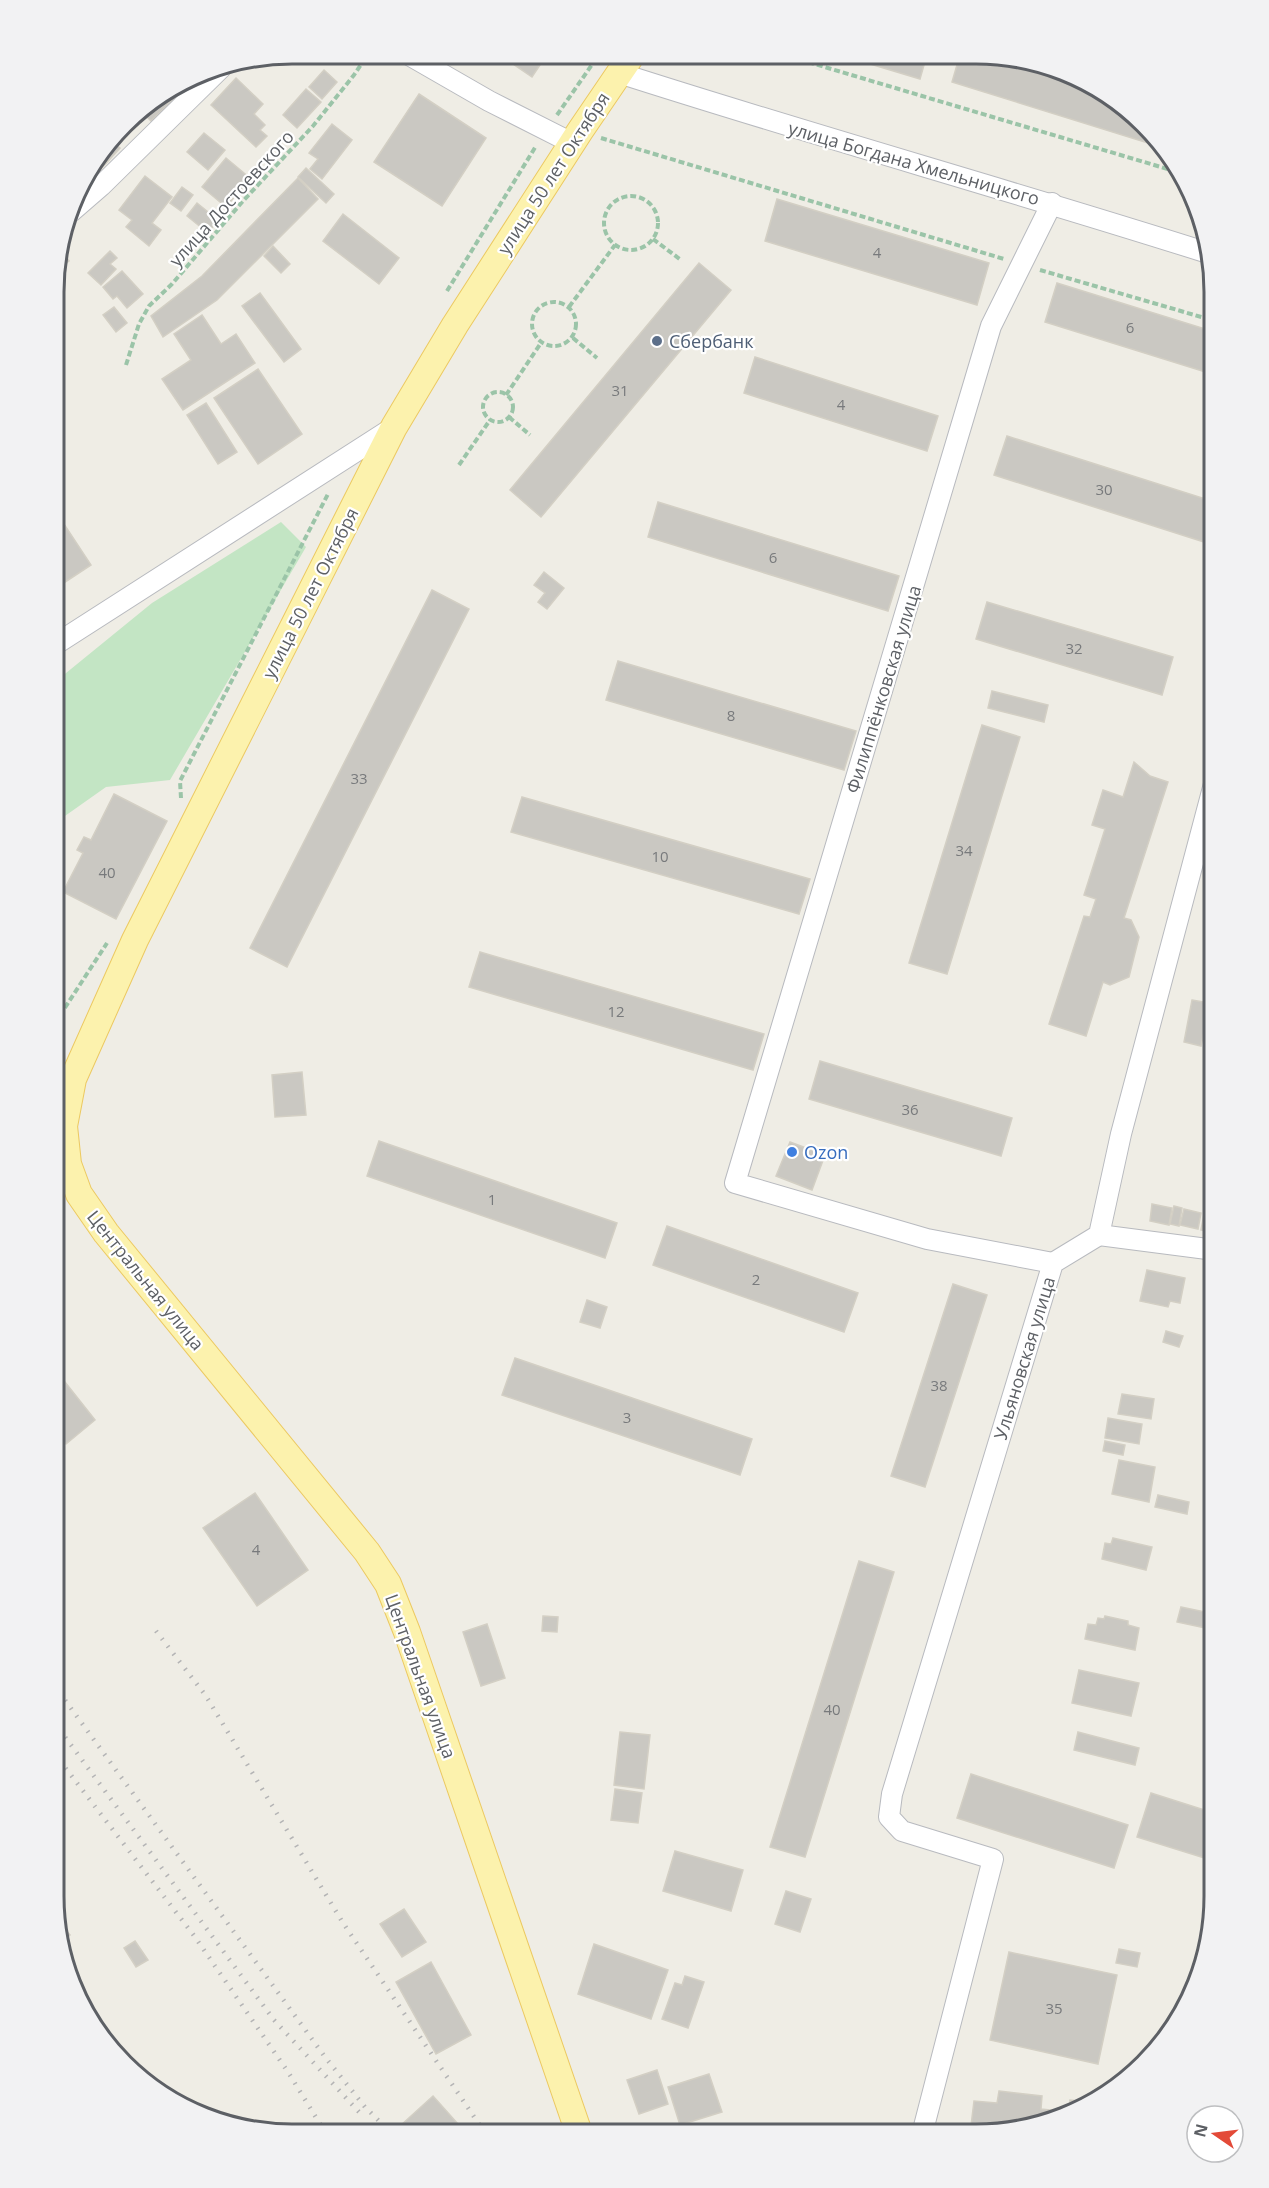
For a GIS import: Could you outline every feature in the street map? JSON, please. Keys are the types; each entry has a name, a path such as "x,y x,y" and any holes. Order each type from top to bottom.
{"main road":[{"name":"улица 50 лет Октября","path":"64,1126 73,1079 140,930 394,427 455,325 625,64"},
{"name":"Центральная улица","path":"64,1167 79,1194 106,1233 367,1552 388,1584 415,1654 576,2124"}],"street":[{"path":"425,64 489,101 576,137"},
{"name":"улица Богдана Хмельницкого","path":"625,64 744,113 1052,203 1200,250"},
{"path":"84,201 208,81"},
{"name":"Филиппёнковская улица","path":"1052,203 991,326 735,1183 927,1239 1053,1263"},
{"path":"64,639 394,427"},
{"path":"1204,821 1121,1134 1100,1235 1204,1249"},
{"name":"Ульяновская улица","path":"925,2124 993,1859 902,1831 890,1817 892,1794 1053,1263 1100,1235"}],"path":[{"name":"улица Достоевского","path":"126,365 139,324 150,306 313,126 361,64"},
{"path":"815,64 1168,169"},
{"path":"576,137 1204,318"},
{"path":"627,196 645,199 657,213 657,231 653,239 647,245 631,250 615,245 605,230 604,221 611,204 627,196"},
{"path":"653,239 681,260"},
{"path":"569,307 615,245"},
{"path":"555,302 569,307 577,320 573,338 556,347 541,343 536,338 532,324 537,311 542,306 555,302"},
{"path":"573,338 597,358"},
{"path":"506,395 541,343"},
{"path":"497,393 506,395 510,399 512,408 509,417 500,422 490,420 484,413 485,399 497,393"},
{"path":"509,417 530,435"},
{"path":"459,465 490,420"}],"green space":[{"path":"281,522 306,547 170,780 106,787 64,817 64,675 152,603"}],"building":[{"path":"513,64 541,64 532,77"},
{"path":"870,64 924,64 920,79"},
{"path":"957,64 1006,66 1036,72 1077,88 1103,103 1127,121 1149,143 952,82"},
{"path":"324,70 337,82 322,99 309,87"},
{"path":"236,78 263,104 254,114 265,125 260,130 267,136 256,147 211,105"},
{"path":"306,89 321,102 297,128 283,115"},
{"path":"419,94 486,138 442,206 374,162"},
{"path":"174,99 151,121 147,117"},
{"path":"332,124 352,140 322,179 310,169 318,159 309,153"},
{"path":"204,133 225,150 208,170 187,152"},
{"path":"118,146 120,148 101,169"},
{"path":"226,158 250,178 226,207 202,187"},
{"path":"306,168 334,194 326,203 298,177"},
{"path":"145,176 172,197 152,223 161,230 149,246 126,227 132,220 119,210"},
{"path":"298,178 318,199 217,300 163,337 151,316 202,276"},
{"path":"182,187 193,195 181,211 170,203"},
{"path":"777,199 989,263 977,305 765,241"},
{"path":"197,203 218,220 208,233 187,216"},
{"path":"343,214 399,258 379,284 323,241"},
{"path":"273,246 290,264 281,273 264,256"},
{"path":"110,251 117,258 110,264 116,269 101,285 88,273"},
{"path":"699,263 731,290 541,517 510,490"},
{"path":"122,271 143,294 127,308 117,296 113,299 103,287"},
{"path":"1057,283 1204,329 1204,372 1045,322"},
{"path":"260,293 301,349 284,362 242,306"},
{"path":"114,307 127,323 116,332 103,315"},
{"path":"202,315 221,344 236,334 255,363 183,410 162,379 191,360 174,334"},
{"path":"755,357 938,416 927,451 744,393"},
{"path":"258,369 302,434 258,464 214,398"},
{"path":"206,403 237,452 218,464 187,415"},
{"path":"1007,436 1204,499 1204,542 994,475"},
{"path":"658,502 899,576 888,611 648,537"},
{"path":"64,524 91,565 64,583"},
{"path":"544,572 564,588 547,609 538,602 545,593 534,585"},
{"path":"432,590 469,609 287,967 250,948"},
{"path":"987,602 1173,657 1162,695 976,639"},
{"path":"618,661 856,731 844,770 606,700"},
{"path":"992,691 1048,705 1044,722 988,708"},
{"path":"982,725 1020,737 947,974 909,963"},
{"path":"1134,762 1150,776 1168,782 1124,918 1131,920 1139,937 1129,977 1110,985 1103,982 1086,1036 1049,1024 1084,916 1090,917 1096,899 1084,895 1105,829 1092,825 1103,790 1123,797"},
{"path":"114,794 167,821 116,919 64,893 83,853 77,850 84,837 91,840"},
{"path":"522,797 810,879 799,914 511,832"},
{"path":"480,952 764,1034 753,1070 469,987"},
{"path":"1192,1000 1204,1002 1204,1032 1201,1046 1184,1042"},
{"path":"820,1061 1012,1118 1001,1156 809,1099"},
{"path":"302,1072 306,1115 275,1117 272,1075"},
{"path":"379,1141 617,1223 605,1258 367,1176"},
{"path":"790,1142 825,1155 812,1190 776,1176"},
{"path":"1152,1204 1172,1208 1169,1225 1150,1221"},
{"path":"1174,1206 1182,1208 1179,1226 1170,1224"},
{"path":"1184,1209 1201,1213 1198,1229 1180,1225"},
{"path":"1204,1214 1204,1231 1201,1230"},
{"path":"667,1226 858,1293 844,1332 653,1265"},
{"path":"1147,1270 1185,1278 1180,1303 1170,1301 1168,1307 1140,1301"},
{"path":"953,1284 987,1295 925,1487 891,1476"},
{"path":"587,1300 607,1307 600,1328 580,1322"},
{"path":"1166,1331 1183,1336 1179,1347 1163,1342"},
{"path":"515,1358 752,1439 740,1475 502,1395"},
{"path":"64,1381 95,1420 66,1444 64,1441"},
{"path":"1122,1394 1154,1399 1151,1419 1118,1414"},
{"path":"1108,1418 1142,1424 1139,1444 1105,1438"},
{"path":"1105,1441 1125,1445 1123,1455 1103,1451"},
{"path":"1119,1460 1155,1467 1149,1502 1112,1494"},
{"path":"255,1493 308,1570 257,1606 203,1528"},
{"path":"1158,1495 1189,1502 1187,1514 1155,1507"},
{"path":"1113,1538 1152,1547 1146,1570 1102,1559 1105,1543 1111,1544"},
{"path":"859,1561 894,1572 805,1857 770,1847"},
{"path":"1181,1607 1204,1612 1204,1628 1177,1622"},
{"path":"543,1616 558,1617 557,1632 542,1631"},
{"path":"1105,1616 1128,1621 1128,1625 1139,1628 1135,1650 1085,1639 1088,1624 1096,1625 1098,1618 1104,1619"},
{"path":"487,1624 505,1678 481,1686 463,1632"},
{"path":"1079,1670 1139,1683 1131,1716 1072,1703"},
{"path":"620,1732 650,1735 644,1789 614,1785"},
{"path":"1078,1732 1139,1748 1135,1765 1074,1750"},
{"path":"971,1774 1128,1825 1114,1868 957,1818"},
{"path":"615,1789 642,1793 638,1823 611,1820"},
{"path":"1151,1793 1204,1810 1204,1858 1137,1837"},
{"path":"675,1851 743,1870 731,1911 663,1891"},
{"path":"786,1891 811,1899 800,1932 775,1924"},
{"path":"404,1909 426,1942 402,1957 380,1924"},
{"path":"135,1941 148,1960 136,1967 124,1948"},
{"path":"594,1944 668,1970 651,2019 578,1994"},
{"path":"1119,1949 1140,1953 1137,1967 1116,1963"},
{"path":"1009,1952 1117,1975 1098,2064 990,2040"},
{"path":"431,1962 471,2035 436,2054 396,1982"},
{"path":"685,1976 704,1982 688,2028 662,2019 675,1983 682,1985"},
{"path":"657,2070 668,2104 639,2114 627,2080"},
{"path":"709,2074 722,2112 680,2124 668,2087"},
{"path":"999,2091 1042,2096 1041,2109 1052,2110 1006,2122 971,2124 974,2101 997,2103"},
{"path":"433,2096 458,2124 402,2124"}],"railway":[{"path":"156,1631 206,1696 343,1923 479,2124"},
{"path":"64,1699 325,2057 365,2107 382,2124"},
{"path":"64,1736 274,2020 359,2112"},
{"path":"64,1766 195,1937 288,2072 320,2124"}],"place":[{"name":"Сбербанк","path":"657,341"},
{"name":"Ozon","path":"792,1152"}]}
